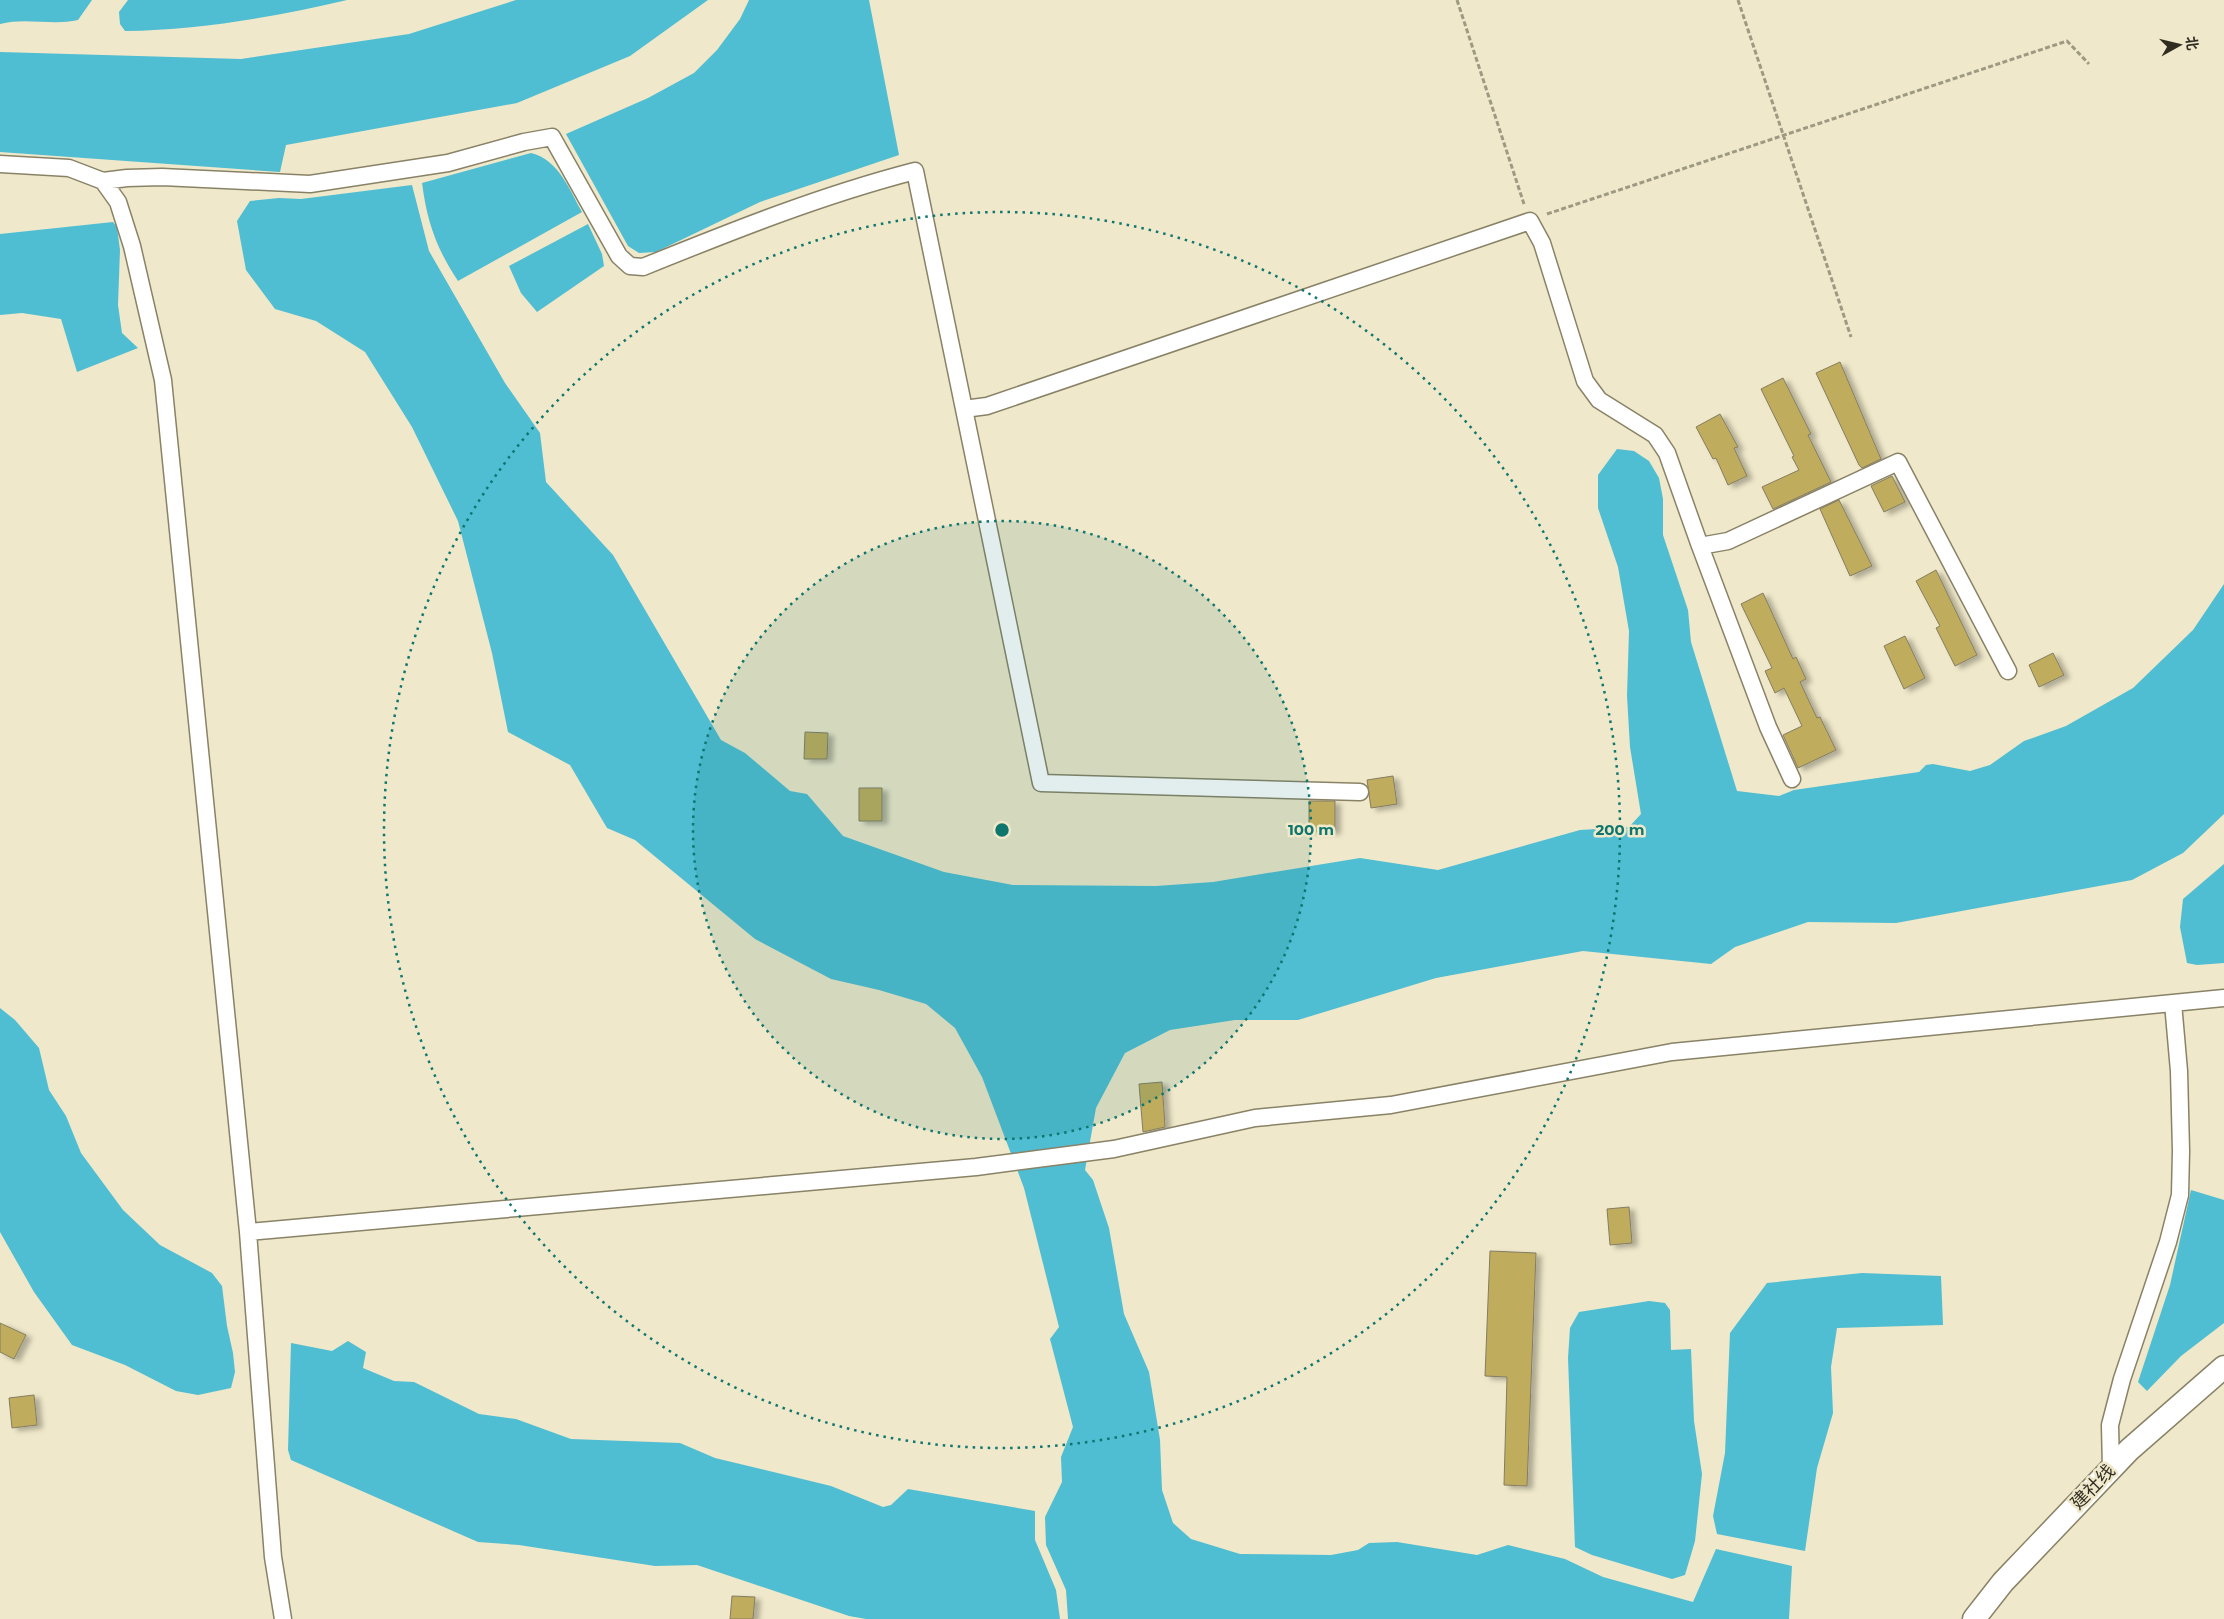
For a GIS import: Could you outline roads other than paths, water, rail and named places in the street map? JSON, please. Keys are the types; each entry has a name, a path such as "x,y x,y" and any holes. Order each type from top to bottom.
{"main road":[{"name":"建社线","path":"1974,1619 2003,1582 2111,1468 2224,1367"}],"street":[{"path":"0,164 69,168 104,181 162,177 310,184 448,163 524,142 552,137 619,256 630,266 643,267 774,216 884,179 915,171 1041,783 1360,792"},
{"path":"104,181 118,202 132,246 163,380 248,1232 273,1557 283,1619"},
{"path":"964,409 996,403 1530,221 1542,243 1585,381 1599,400 1655,435 1667,453 1768,727 1792,780"},
{"path":"1700,546 1728,541 1898,462 2008,671"},
{"path":"248,1232 976,1167 1114,1149 1255,1118 1391,1105 1672,1052 2224,998"},
{"path":"2111,1468 2110,1425 2122,1379 2168,1242 2180,1194 2179,1071 2173,1003"}],"water":[{"path":"0,0 92,0 78,20 68,22 20,21 0,24"},
{"path":"128,0 347,0 237,22 125,31 120,24 119,12"},
{"path":"516,0 708,0 630,56 517,103 286,145 280,172 0,152 0,52 241,59 409,34"},
{"path":"749,0 869,0 899,155 760,202 656,252 639,253 628,246 566,134 648,98 694,73 717,50 740,19"},
{"path":"531,153 549,162 556,169 568,185 582,212 458,281 438,246 430,222 422,183"},
{"path":"412,185 429,251 505,383 540,433 546,482 613,555 721,740 745,753 790,791 807,794 843,836 944,872 1013,885 1156,886 1213,882 1360,858 1438,870 1580,830 1629,827 1641,814 1630,747 1627,696 1629,631 1618,567 1598,508 1598,475 1617,449 1634,451 1649,461 1659,478 1663,499 1663,535 1688,610 1691,642 1737,791 1779,796 1794,790 1919,772 1926,765 1933,764 1970,771 1990,765 2024,741 2066,726 2133,688 2193,630 2224,584 2224,814 2183,853 2132,880 1896,923 1808,922 1735,947 1711,964 1583,951 1436,978 1298,1020 1235,1020 1170,1030 1125,1053 1096,1108 1085,1170 1093,1180 1109,1228 1124,1314 1149,1372 1160,1440 1162,1490 1173,1523 1191,1539 1240,1554 1331,1555 1358,1550 1369,1543 1397,1542 1477,1555 1508,1545 1565,1559 1603,1577 1693,1602 1716,1549 1792,1566 1789,1619 1068,1619 1066,1590 1046,1545 1045,1517 1062,1482 1061,1457 1073,1427 1050,1339 1059,1327 1024,1188 982,1077 955,1028 926,1004 879,990 831,979 755,939 635,840 607,828 570,765 508,732 492,653 458,521 412,427 365,352 316,321 275,309 246,270 237,221 250,201 279,198 301,199"},
{"path":"113,222 117,227 120,250 118,305 122,333 138,348 77,372 61,319 22,313 0,315 0,234"},
{"path":"588,224 602,254 604,266 537,312 521,293 509,266"},
{"path":"2224,864 2224,963 2197,965 2187,963 2180,927 2183,899"},
{"path":"0,1008 15,1020 39,1048 49,1090 66,1116 81,1153 123,1210 160,1245 212,1273 222,1286 235,1372 231,1388 198,1395 176,1391 125,1365 72,1345 34,1292 0,1232"},
{"path":"2191,1190 2224,1200 2224,1323 2181,1356 2147,1391 2138,1382 2170,1285"},
{"path":"1862,1273 1941,1276 1943,1325 1837,1328 1831,1367 1833,1413 1817,1468 1805,1551 1717,1534 1713,1516 1725,1453 1730,1333 1767,1283"},
{"path":"1649,1301 1665,1303 1670,1310 1671,1350 1691,1349 1694,1421 1702,1474 1695,1541 1685,1575 1672,1579 1592,1555 1575,1547 1568,1358 1570,1328 1579,1312"},
{"path":"348,1341 366,1352 363,1368 394,1381 414,1382 479,1414 516,1419 571,1439 680,1443 715,1458 831,1486 883,1507 891,1505 908,1489 1035,1511 1035,1540 1056,1590 1060,1619 866,1619 849,1616 697,1565 655,1566 519,1545 478,1542 291,1460 288,1450 291,1343 332,1351"}]}
